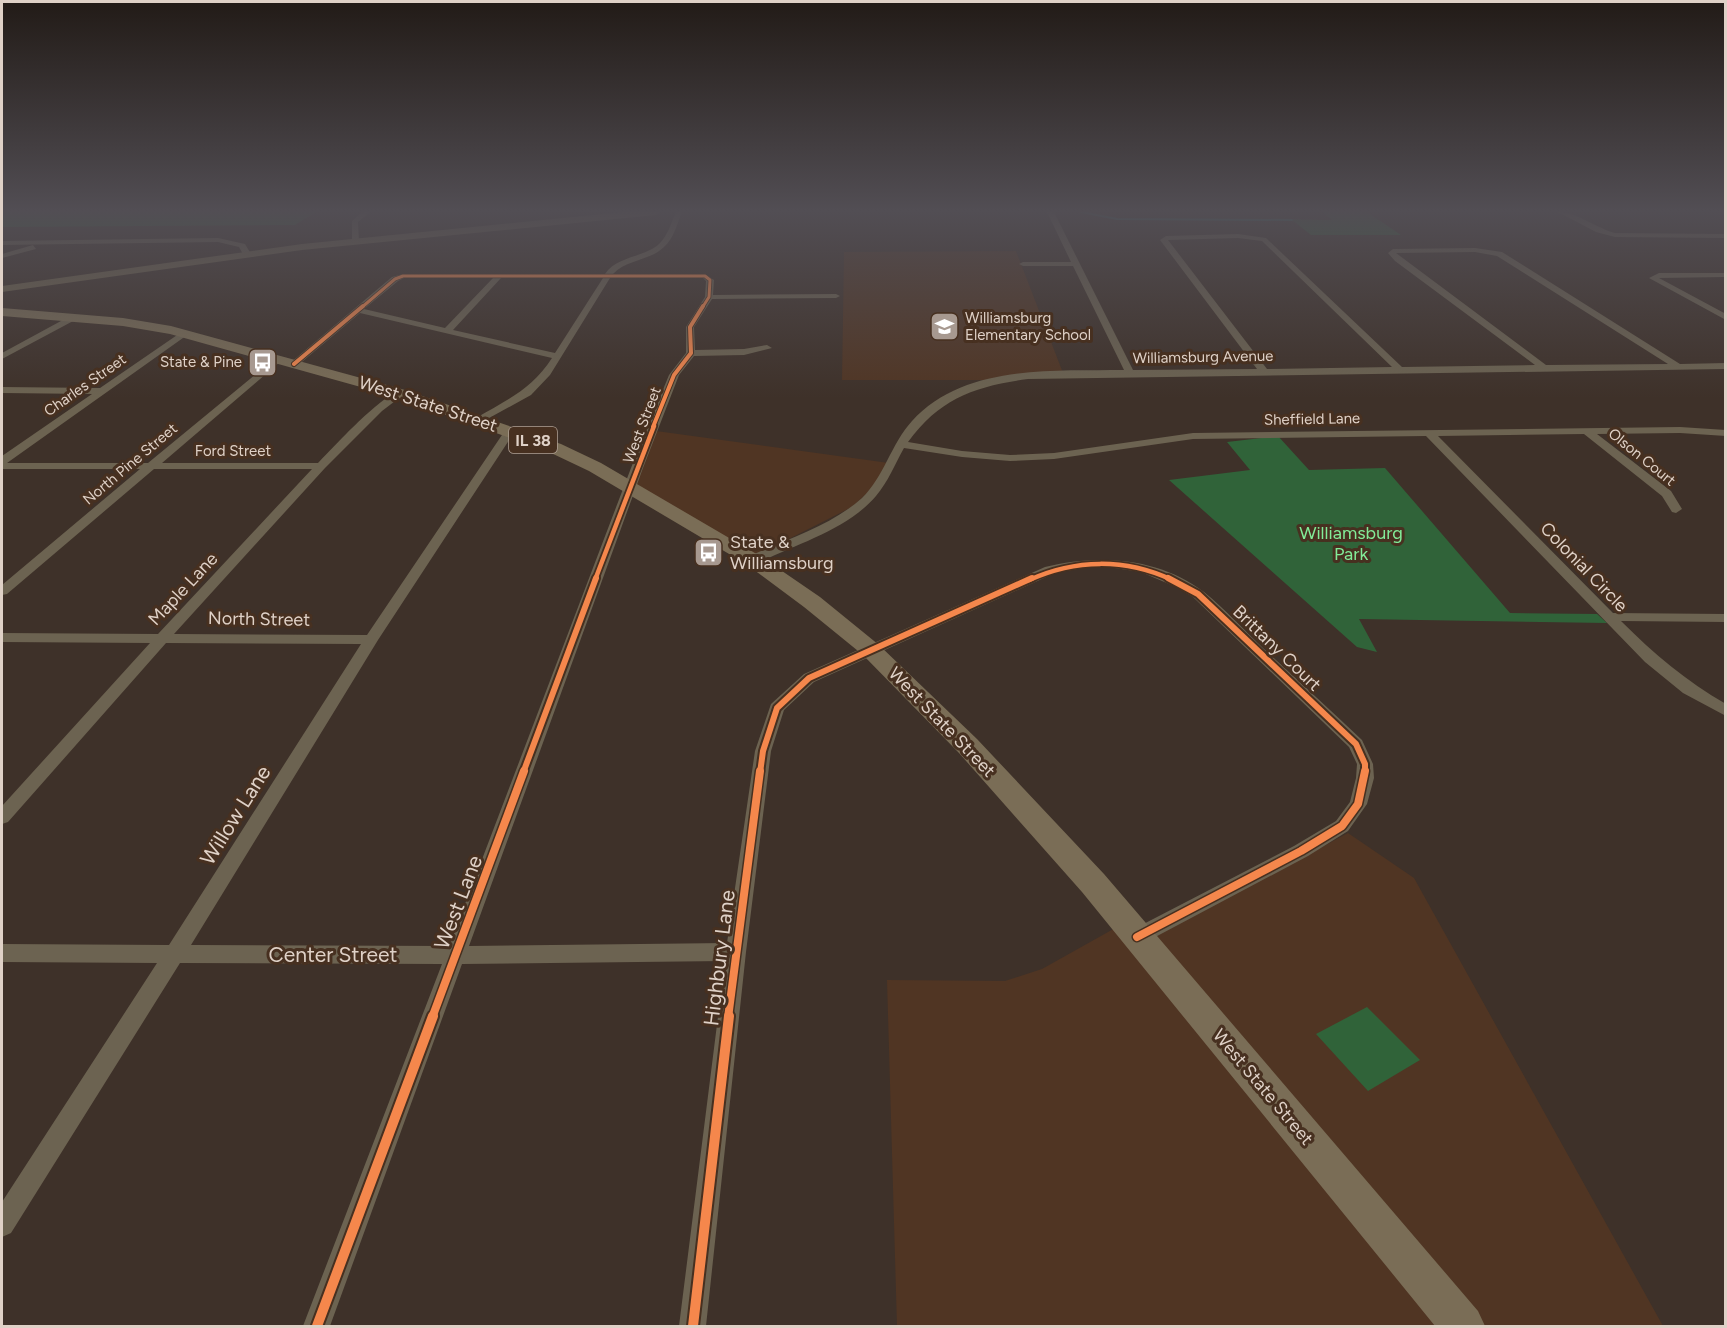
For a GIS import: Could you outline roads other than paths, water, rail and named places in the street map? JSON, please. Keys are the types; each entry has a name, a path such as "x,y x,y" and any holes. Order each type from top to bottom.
{"main road":[{"path":"2,289 107,274"},
{"name":"West State Street","path":"2,312 151,326 186,333 399,393 565,452 595,467 753,560 812,602 871,650 968,746 1093,883 1463,1326"}],"street":[{"path":"1079,274 1130,373"},
{"path":"1190,274 1264,371"},
{"path":"1300,274 1400,370"},
{"path":"1418,274 1544,369"},
{"path":"1531,274 1679,367"},
{"path":"1725,274 1659,275 1653,278 1725,318"},
{"path":"448,330 500,275 705,276 710,280 709,297 690,327 691,353 744,352 767,348"},
{"name":"North Pine Street","path":"2,591 149,466 358,310 395,279 403,276 500,275"},
{"path":"480,420 536,386 607,275"},
{"path":"709,297 836,296"},
{"path":"358,310 556,356"},
{"path":"2,356 72,318"},
{"name":"Charles Street","path":"2,464 186,333"},
{"name":"West Street","path":"631,489 674,375 691,353"},
{"name":"Williamsburg Avenue","path":"753,560 857,507 881,484 914,424 932,408 965,389 987,382 1025,376 1130,373 1725,366"},
{"path":"2,390 103,391"},
{"name":"Maple Lane","path":"2,817 163,637 321,466 378,409 399,393"},
{"name":"Sheffield Lane","path":"901,444 962,454 1032,457 1193,436 1689,430 1725,434"},
{"name":"Willow Lane","path":"2,1224 371,640 510,431"},
{"name":"Olson Court","path":"1586,431 1667,494 1676,509"},
{"name":"Colonial Circle","path":"1429,433 1608,617 1667,674 1725,711"},
{"name":"Ford Street","path":"2,464 321,466"},
{"name":"West Lane","path":"317,1326 631,489"},
{"name":"Brittany Court","path":"871,650 1050,570 1072,563 1097,561 1127,564 1178,581 1198,594 1356,744 1365,764 1365,778 1358,804 1342,826 1302,851 1137,937"},
{"path":"1608,617 1725,618"},
{"name":"North Street","path":"2,637 371,640"},
{"name":"Highbury Lane","path":"693,1326 736,952 763,751 777,708 809,678 871,650"},
{"name":"Center Street","path":"2,953 455,955 736,952"}],"place":[{"name":"Williamsburg Elementary School","path":"944,327"},
{"name":"State & Pine","path":"263,362"},
{"name":"State & Williamsburg","path":"709,552"}],"park label":[{"name":"Williamsburg Park","path":"1351,543"}]}
